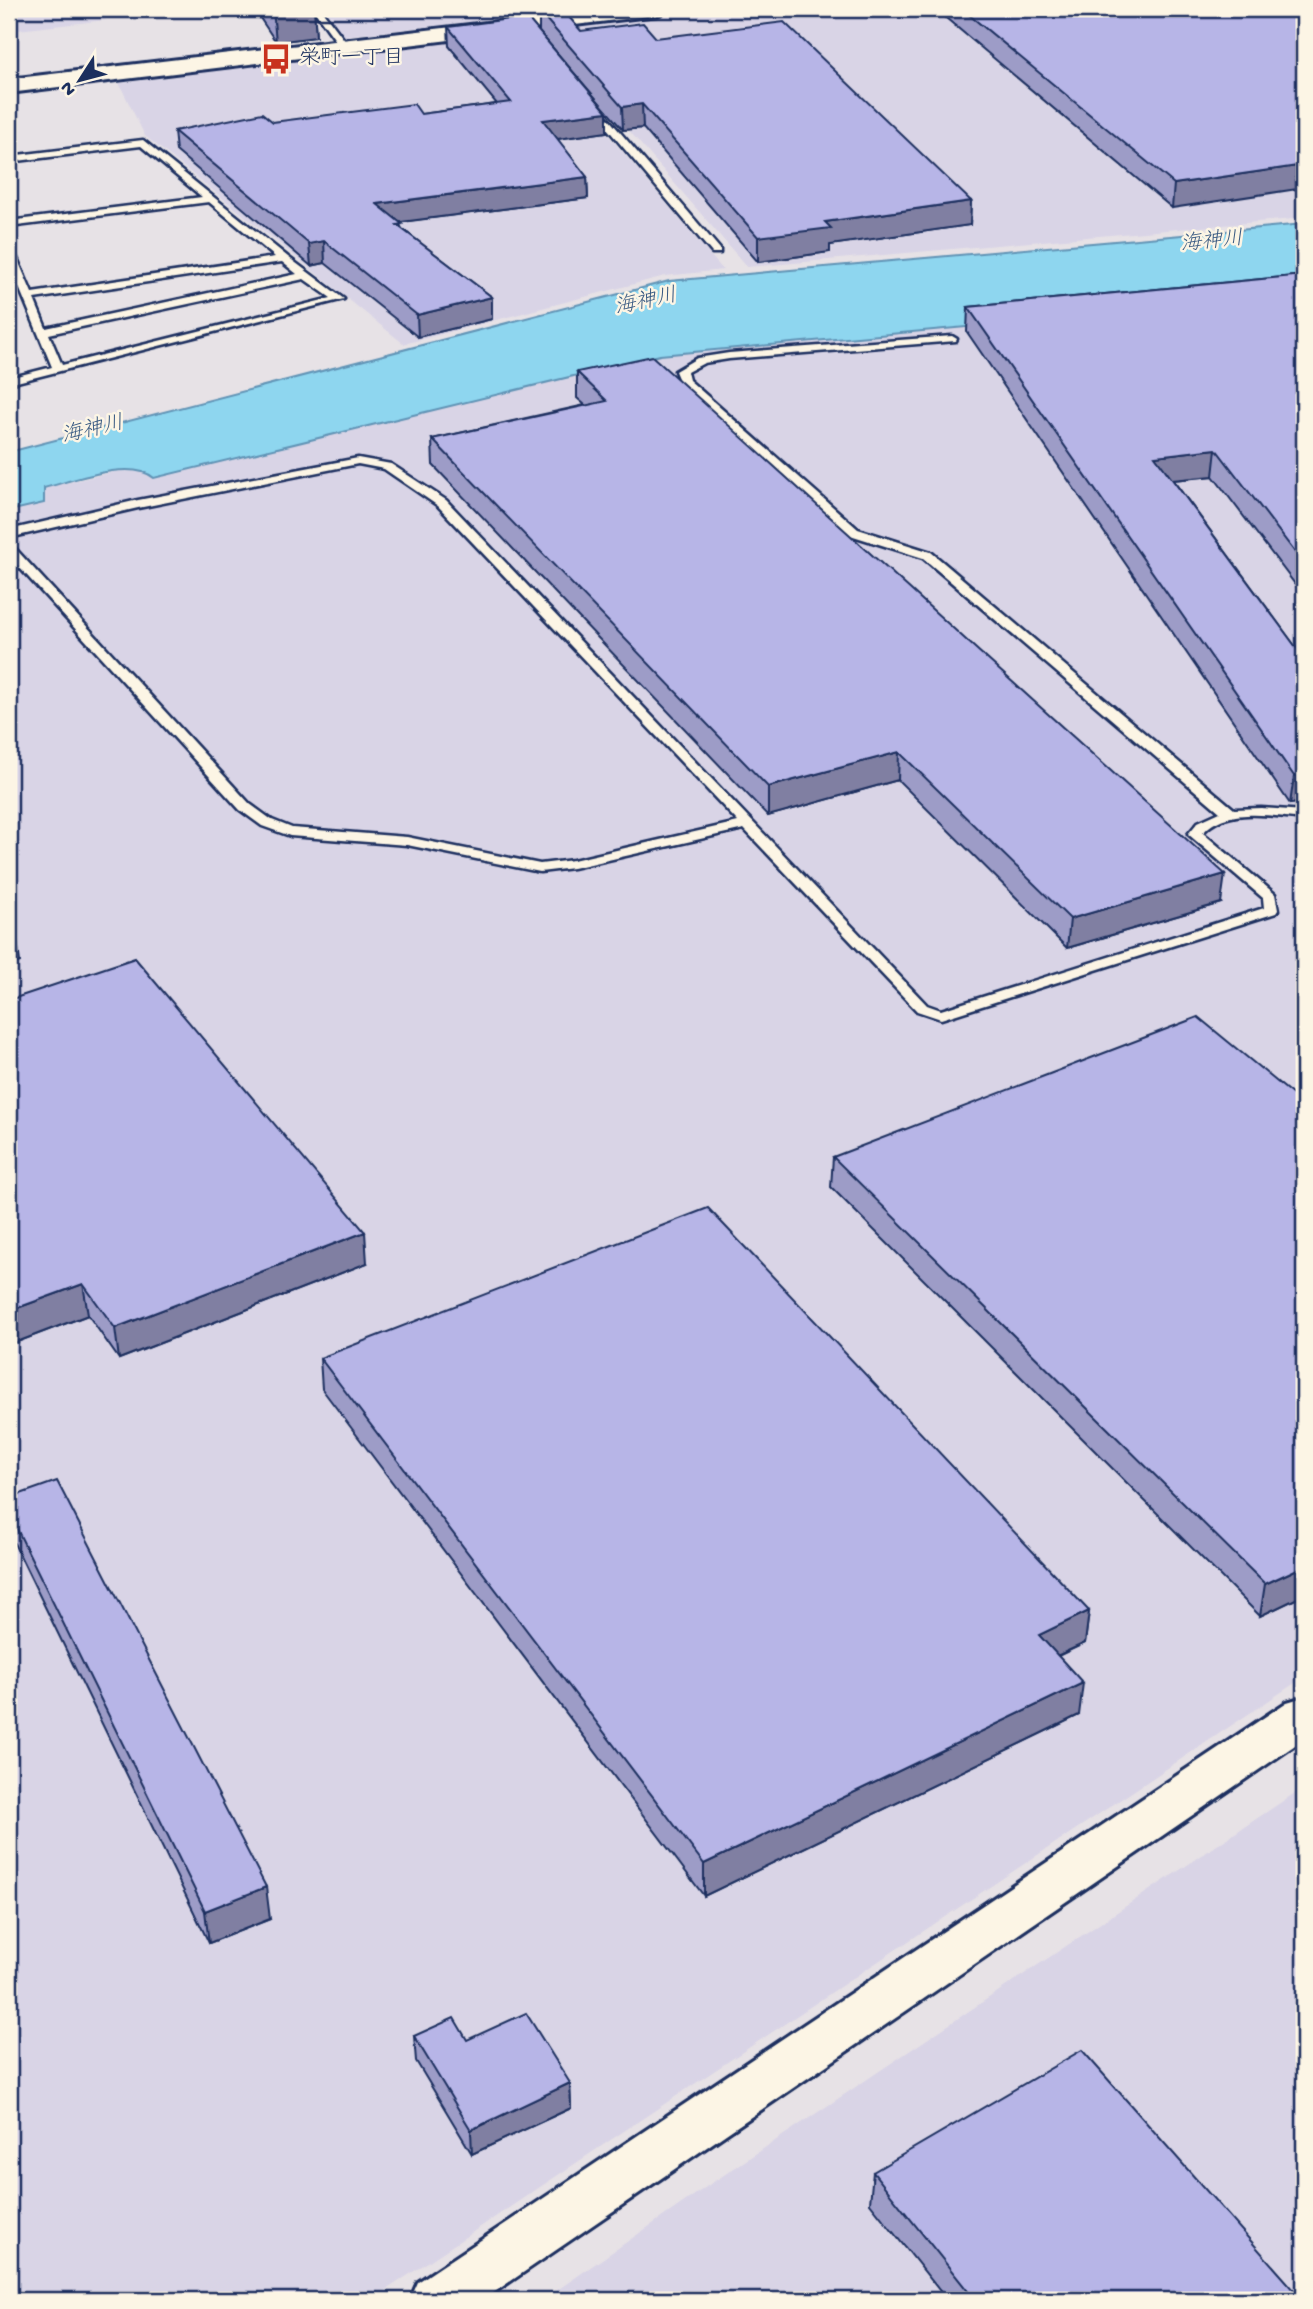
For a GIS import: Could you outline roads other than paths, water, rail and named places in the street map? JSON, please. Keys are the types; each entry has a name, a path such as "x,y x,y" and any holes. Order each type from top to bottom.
{"street":[{"path":"9,86 344,46 528,29 598,12 658,9"},
{"path":"438,2300 1304,1715"}],"lane":[{"path":"317,9 344,46"},
{"path":"585,96 716,251"},
{"path":"9,159 144,144 284,259 339,299 9,381"},
{"path":"9,223 210,199"},
{"path":"9,251 58,369"},
{"path":"28,297 284,259"},
{"path":"43,332 306,275"},
{"path":"953,339 729,356 702,360 681,371 684,381 854,532 927,555 1231,814"},
{"path":"9,534 138,504 359,461 387,466 442,503 922,1008 941,1015 1272,910 1270,897 1195,834 1201,823 1219,815 1271,812 1304,815"},
{"path":"9,548 245,807 267,823 290,832 407,841 540,868 573,864 747,824"}],"water":[{"name":"海神川","path":"1304,224 1304,296 660,355 154,478 144,472 131,470 85,476 44,488 44,503 9,511 9,452 669,281"}],"place":[{"name":"栄町一丁目","path":"276,59"}]}
